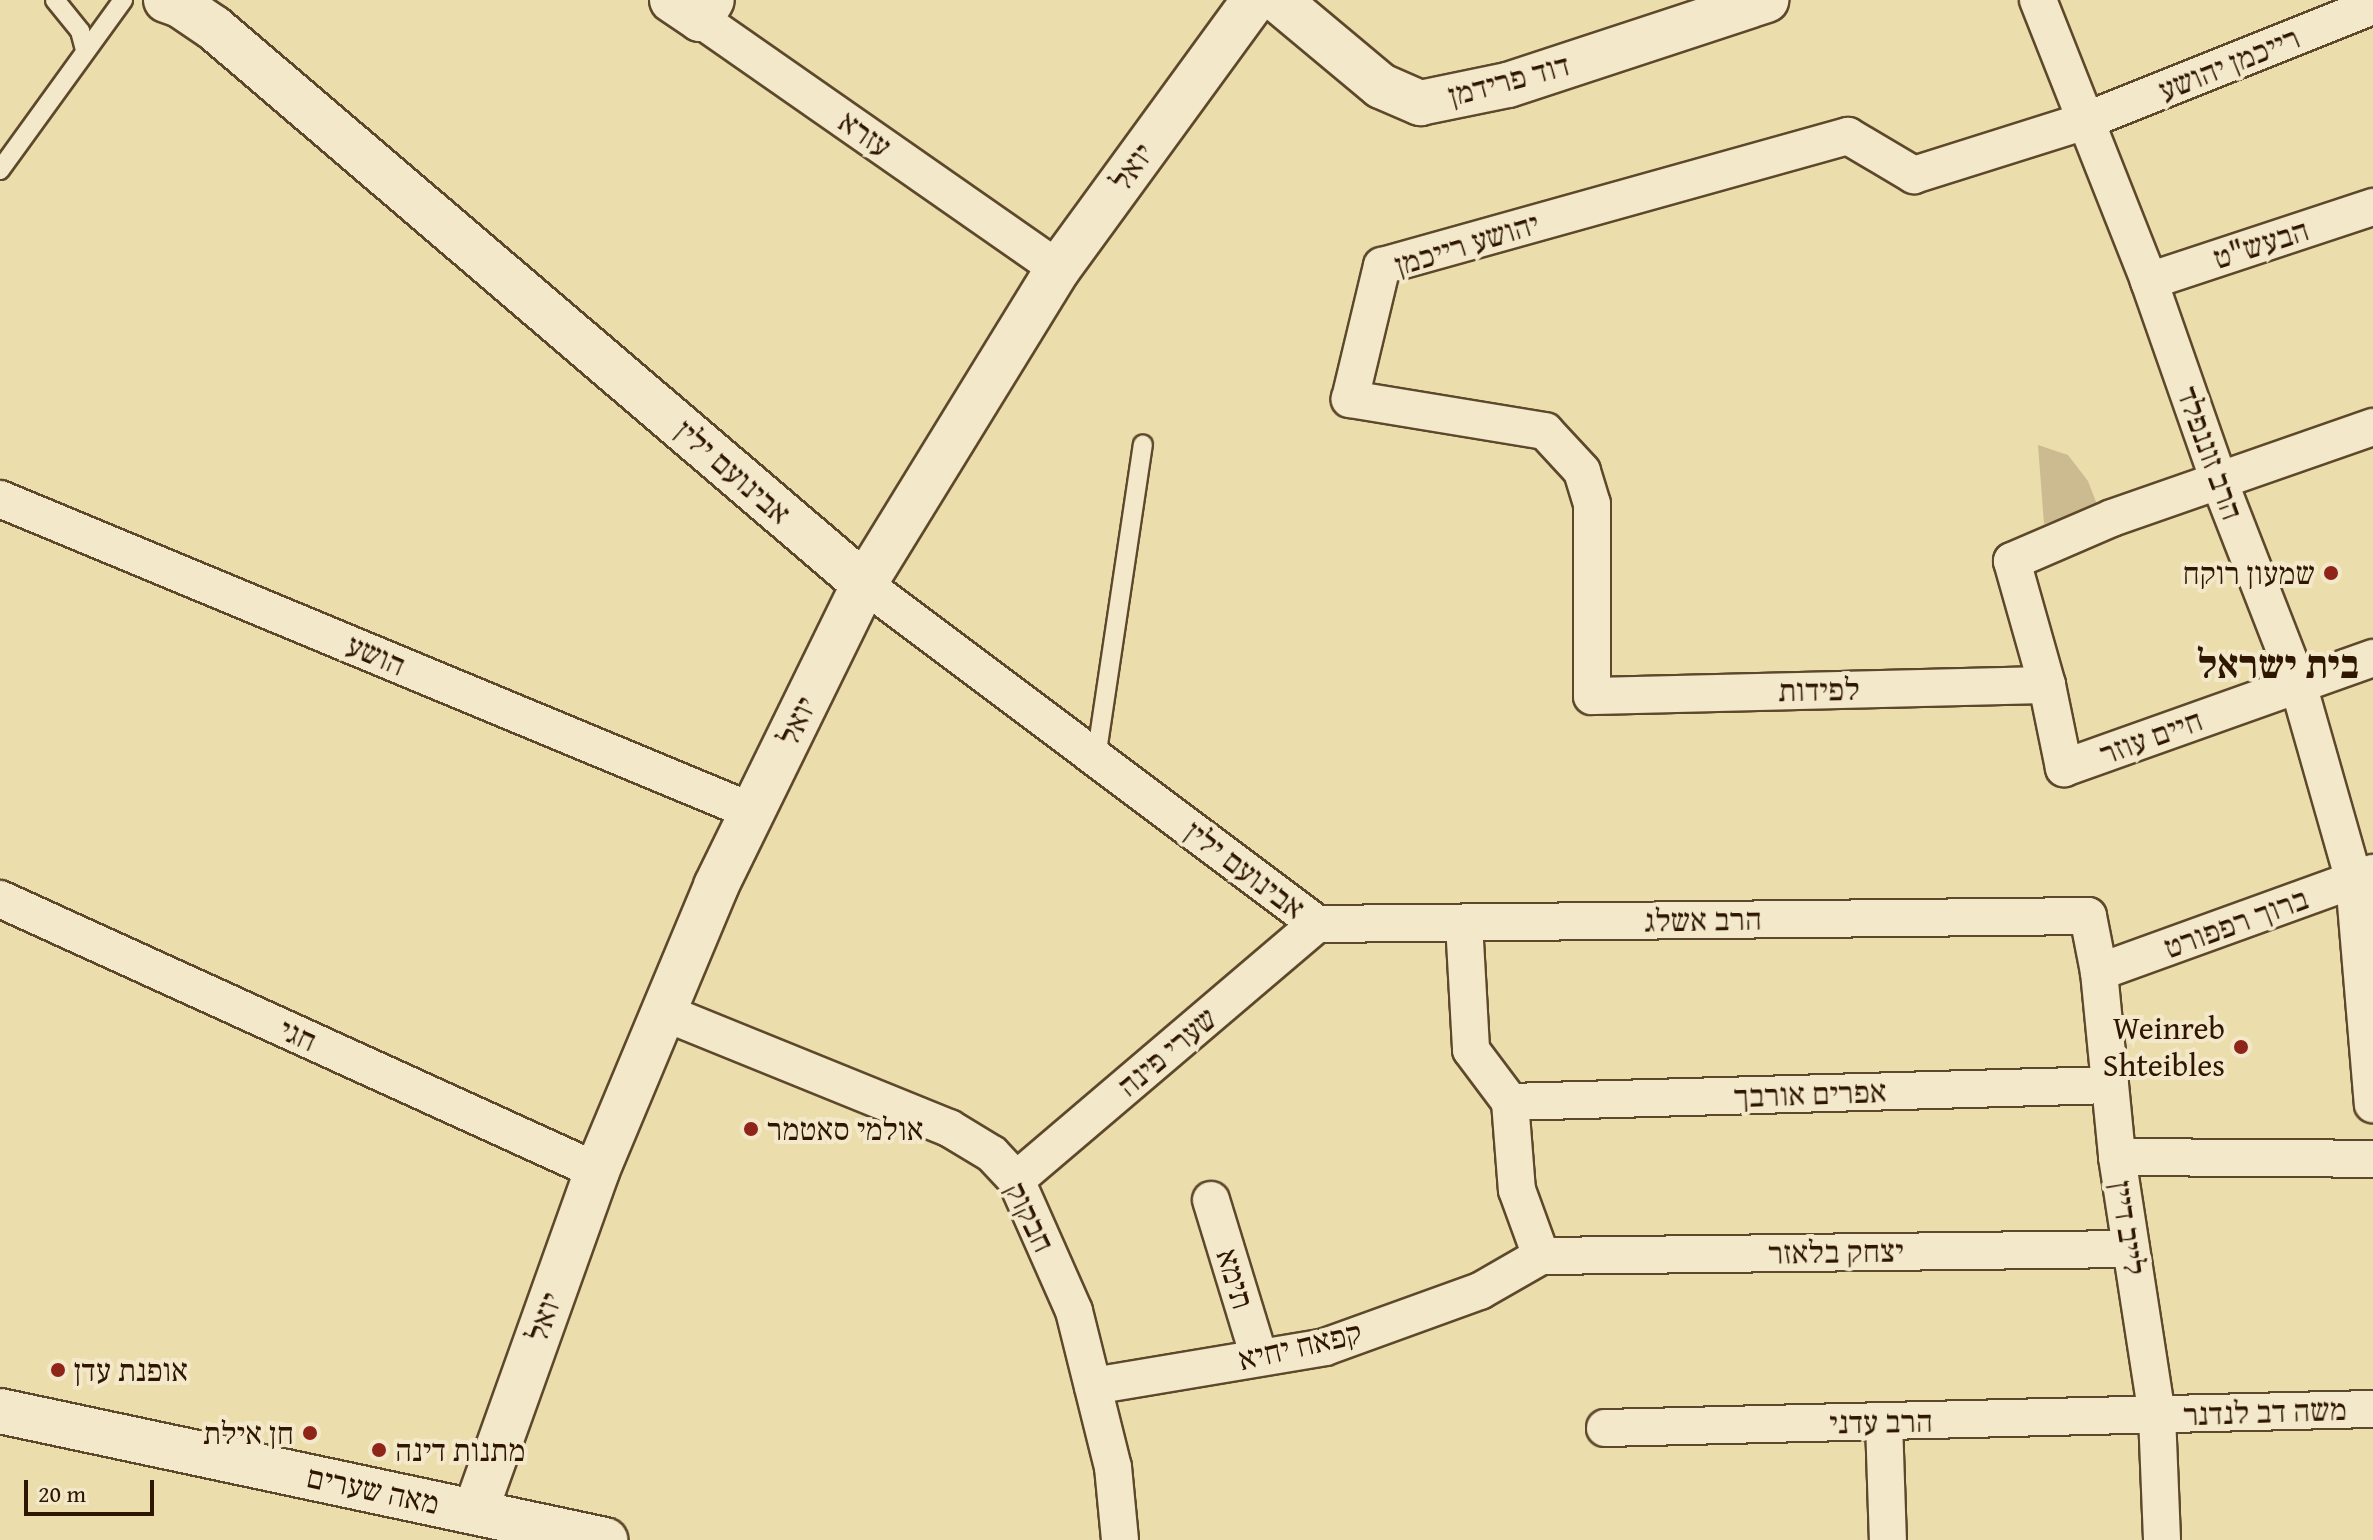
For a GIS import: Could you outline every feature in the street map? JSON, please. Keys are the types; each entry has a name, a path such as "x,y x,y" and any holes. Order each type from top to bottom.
{"street":[{"name":"אבינועם ילין","path":"166,0 180,5 227,38 864,584 1317,924"},
{"name":"יואל","path":"475,1512 597,1171 663,1012 716,886 864,584 1058,269 1254,0"},
{"name":"דוד פרידמן","path":"1278,0 1381,86 1420,103 1508,85 1766,0"},
{"name":"הרב זוננפלד","path":"2038,0 2149,281 2219,481 2298,684 2364,877 2373,1104"},
{"name":"עזרא","path":"695,6 1058,269"},
{"name":"רייכמן יהושע","path":"2085,121 2373,6"},
{"name":"יהושע רייכמן","path":"1592,696 1592,504 1582,471 1545,431 1350,399 1382,266 1848,136 1914,175 2085,121"},
{"name":"הבעש\"ט","path":"2149,281 2373,207"},
{"path":"2047,685 2012,561 2112,518 2373,427"},
{"name":"הושע","path":"0,499 753,812"},
{"name":"חיים עוזר","path":"2047,685 2064,768 2373,658"},
{"name":"לפידות","path":"1592,696 2047,685"},
{"name":"ברוך רפפורט","path":"2099,972 2364,877"},
{"name":"חגי","path":"0,899 597,1171"},
{"name":"הרב אשלג","path":"1317,924 2088,916"},
{"name":"לייב דיין","path":"2088,916 2099,972 2117,1157 2157,1415 2162,1540"},
{"path":"1464,923 1471,1050 1510,1102 1517,1190 1541,1256"},
{"name":"שערי פינה","path":"1016,1180 1317,924"},
{"name":"חבקוק","path":"663,1012 949,1128 992,1154 1016,1180 1074,1311 1113,1467 1120,1540"},
{"name":"אפרים אורבך","path":"1510,1102 2110,1085"},
{"path":"2117,1157 2373,1159"},
{"name":"תימא","path":"1211,1200 1259,1357"},
{"name":"יצחק בלאזר","path":"1541,1256 2131,1249"},
{"name":"קפאח יחיא","path":"1093,1386 1325,1347 1480,1291 1541,1256"},
{"name":"משה דב לנדנר","path":"2157,1415 2373,1409"},
{"name":"מאה שערים","path":"0,1411 605,1540"},
{"name":"הרב עדני","path":"1605,1428 2157,1415"},
{"path":"1884,1422 1888,1540"}],"lane":[{"path":"55,0 80,31 85,50"},
{"path":"0,170 123,0"},
{"path":"1096,758 1143,445"}],"shaded area":[{"path":"2038,445 2068,455 2088,481 2098,507 2044,524"}],"place":[{"name":"שמעון רוקח","path":"2331,573"},
{"name":"Weinreb Shteibles","path":"2241,1047"},
{"name":"אולמי סאטמר","path":"751,1129"},
{"name":"אופנת עדן","path":"58,1370"},
{"name":"חן אילת","path":"310,1433"},
{"name":"מתנות דינה","path":"379,1450"}],"district":[{"name":"בית ישראל","path":"2278,664"}]}
